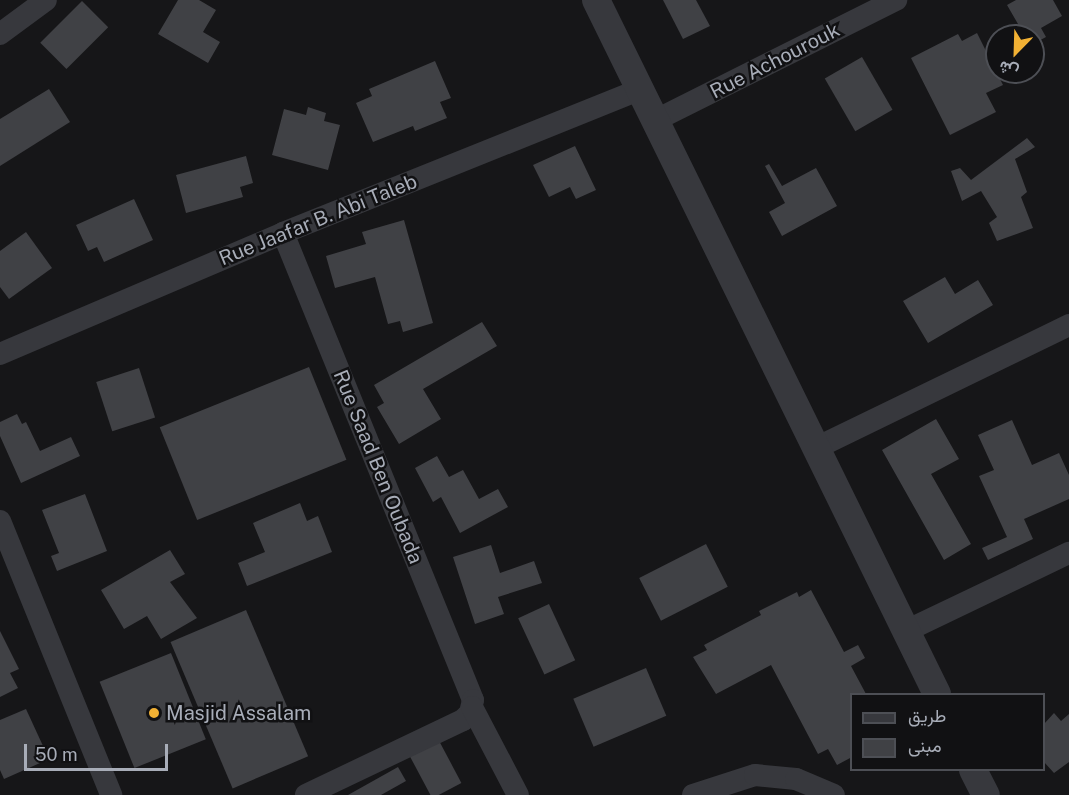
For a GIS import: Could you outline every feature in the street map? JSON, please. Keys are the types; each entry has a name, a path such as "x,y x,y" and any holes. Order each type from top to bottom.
{"street":[{"path":"0,34 46,0"},
{"path":"596,0 638,90 818,447 937,693"},
{"name":"Rue Achourouk","path":"654,122 896,0"},
{"name":"Rue Jaafar B. Abi Taleb","path":"0,354 283,233 638,90"},
{"name":"Rue Saad Ben Oubada","path":"283,233 473,704 518,795"},
{"path":"818,447 1069,326"},
{"path":"0,520 111,795"},
{"path":"906,631 1069,553"},
{"path":"306,795 463,720 473,704"},
{"path":"974,771 986,795"},
{"path":"693,795 731,780 763,775 796,779 834,795"}],"building":[{"path":"178,0 199,0 216,10 203,32 220,42 208,63 158,34"},
{"path":"663,0 696,0 710,26 683,39"},
{"path":"1016,0 1053,0 1062,16 1045,26 1018,24 1007,5"},
{"path":"82,1 108,27 66,69 40,43"},
{"path":"977,33 985,49 985,84 1003,85 986,93 996,112 950,135 911,58 958,34 962,41"},
{"path":"862,57 892,110 855,131 825,78"},
{"path":"435,61 451,98 440,102 447,118 415,131 413,126 373,142 356,103 372,96 369,89"},
{"path":"49,89 70,122 0,166 0,119"},
{"path":"308,107 326,113 324,121 340,125 328,170 272,155 284,109 306,115"},
{"path":"1027,138 1035,147 1015,159 1027,192 1021,197 1033,228 997,241 989,223 997,217 981,191 962,201 951,171 960,168 971,180"},
{"path":"575,146 596,190 576,199 570,187 549,197 533,165"},
{"path":"246,156 253,183 240,187 243,197 186,213 176,175"},
{"path":"769,164 782,186 816,168 837,206 782,236 769,212 785,203 765,166"},
{"path":"134,199 153,240 104,262 97,247 88,251 76,225"},
{"path":"404,220 433,323 403,332 400,321 388,324 375,277 335,288 326,256 366,244 362,232"},
{"path":"26,232 52,268 9,299 0,287 0,251"},
{"path":"945,277 955,294 978,280 993,305 928,343 903,301"},
{"path":"482,322 497,346 423,389 441,419 399,444 377,407 384,403 374,385"},
{"path":"309,367 346,460 197,520 160,427"},
{"path":"139,368 155,417 112,431 96,382"},
{"path":"17,414 22,424 26,422 40,451 71,437 80,456 21,483 0,436 0,422"},
{"path":"936,419 959,459 931,474 971,544 944,560 882,450"},
{"path":"1012,420 1032,465 1059,453 1069,475 1069,499 1024,519 1033,539 988,560 982,548 1007,537 979,476 994,470 978,435"},
{"path":"437,456 449,477 463,470 479,499 498,489 508,507 460,533 441,497 433,502 415,468"},
{"path":"85,494 107,551 57,571 51,556 59,553 42,510"},
{"path":"300,503 307,521 318,516 332,552 247,586 238,563 265,552 253,523"},
{"path":"706,544 728,587 661,621 639,578"},
{"path":"491,545 500,573 534,561 542,583 498,597 504,614 475,624 453,557"},
{"path":"170,550 185,574 170,582 197,618 161,639 147,616 124,629 101,590"},
{"path":"811,590 844,652 858,645 865,658 851,666 865,693 850,693 850,758 837,765 828,749 818,754 771,665 716,694 693,657 707,650 704,645 761,615 759,611 797,592 799,597"},
{"path":"549,604 575,660 544,675 518,618"},
{"path":"246,610 308,756 233,788 171,642"},
{"path":"0,631 19,669 10,673 18,688 0,697"},
{"name":"Masjid Assalam","path":"171,653 206,739 134,768 100,682"},
{"path":"646,668 666,716 594,747 573,699"},
{"path":"26,709 49,759 4,779 0,770 0,720"},
{"path":"1054,713 1061,721 1069,714 1069,762 1054,773 1045,763 1045,723"},
{"path":"437,737 461,783 439,795 430,795 408,752"},
{"path":"398,767 406,781 381,795 348,795"}],"place":[{"name":"Masjid Assalam","path":"154,713"}]}
